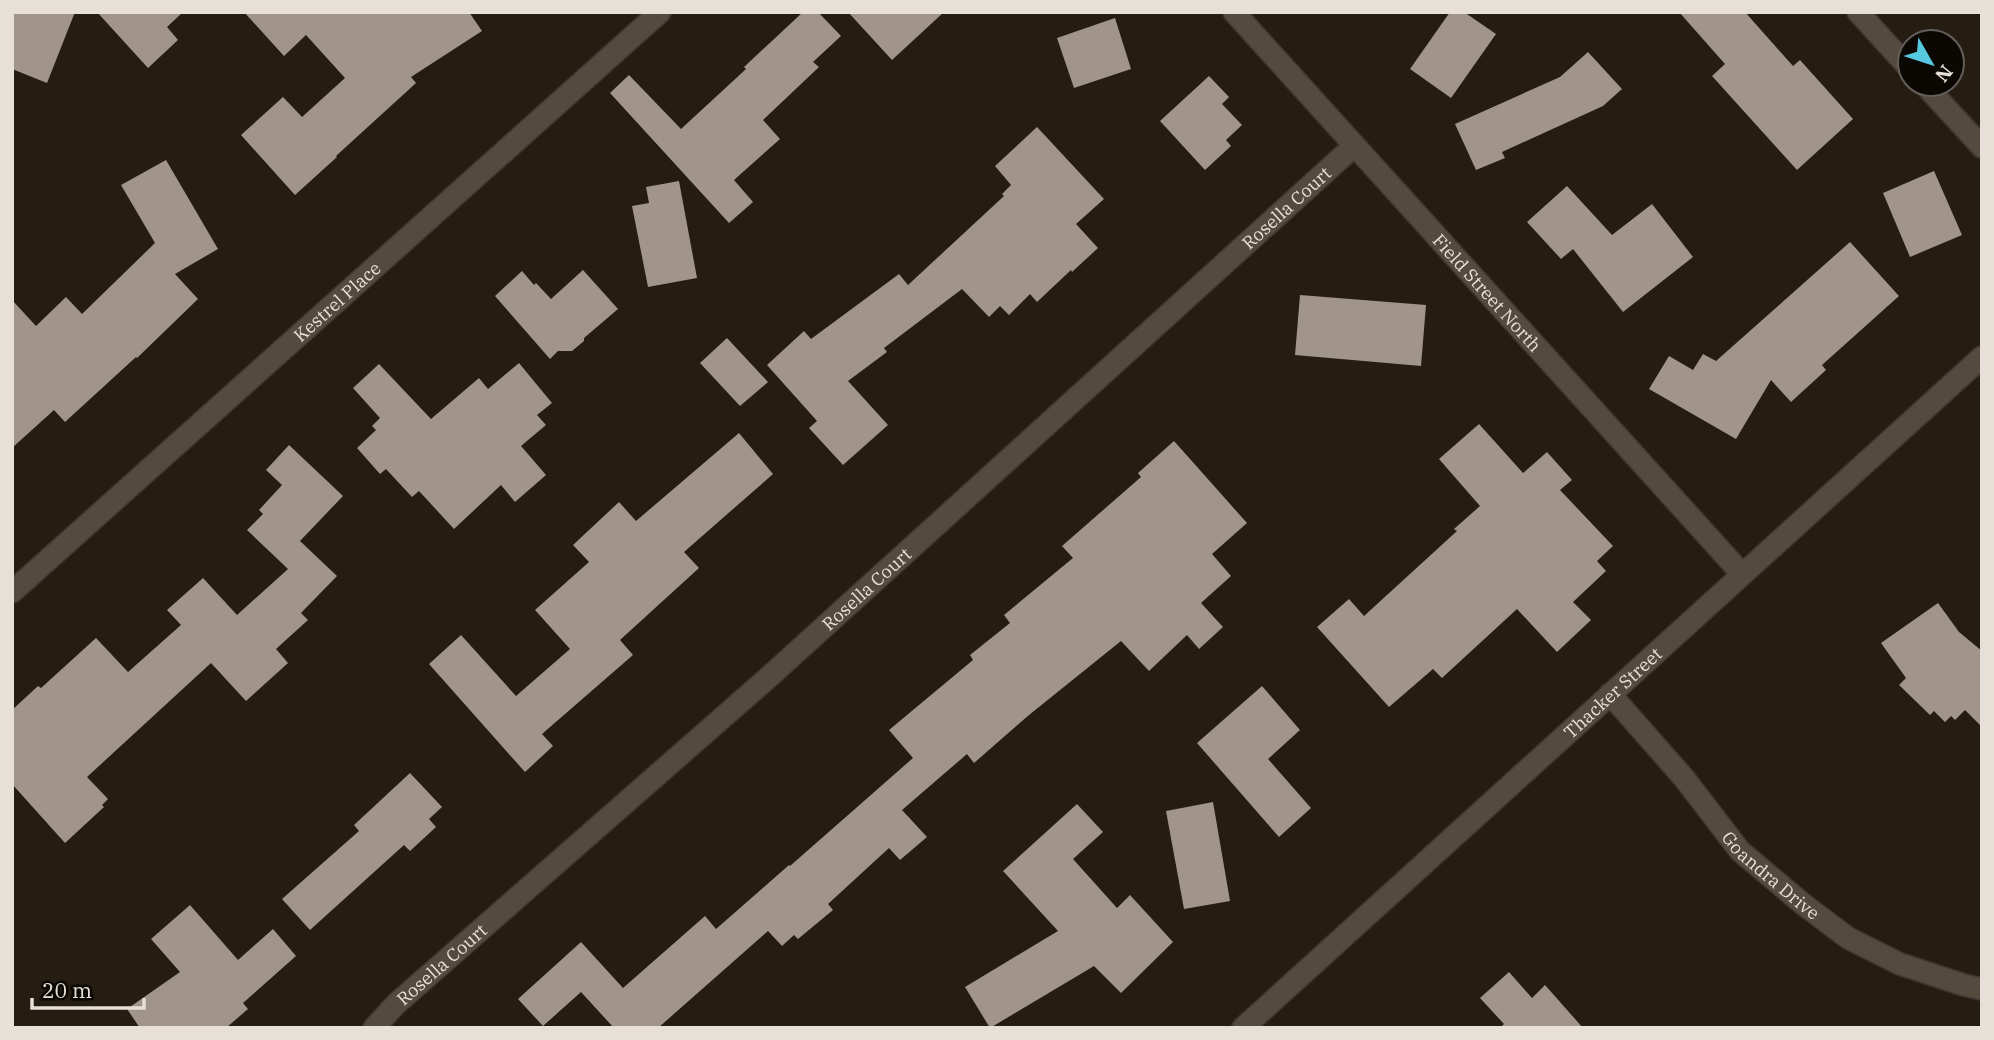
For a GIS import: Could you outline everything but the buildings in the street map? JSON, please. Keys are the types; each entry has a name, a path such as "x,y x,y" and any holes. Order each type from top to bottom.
{"street":[{"name":"Kestrel Place","path":"12,592 660,12"},
{"name":"Field Street North","path":"1234,12 1742,574"},
{"path":"1857,12 1896,54"},
{"path":"1937,98 1982,147"},
{"name":"Rosella Court","path":"374,1028 397,1004 780,666 1354,146"},
{"name":"Thacker Street","path":"1243,1028 1982,357"},
{"name":"Goandra Drive","path":"1610,694 1684,778 1740,851 1803,904 1848,938 1900,964 1982,989"}]}
